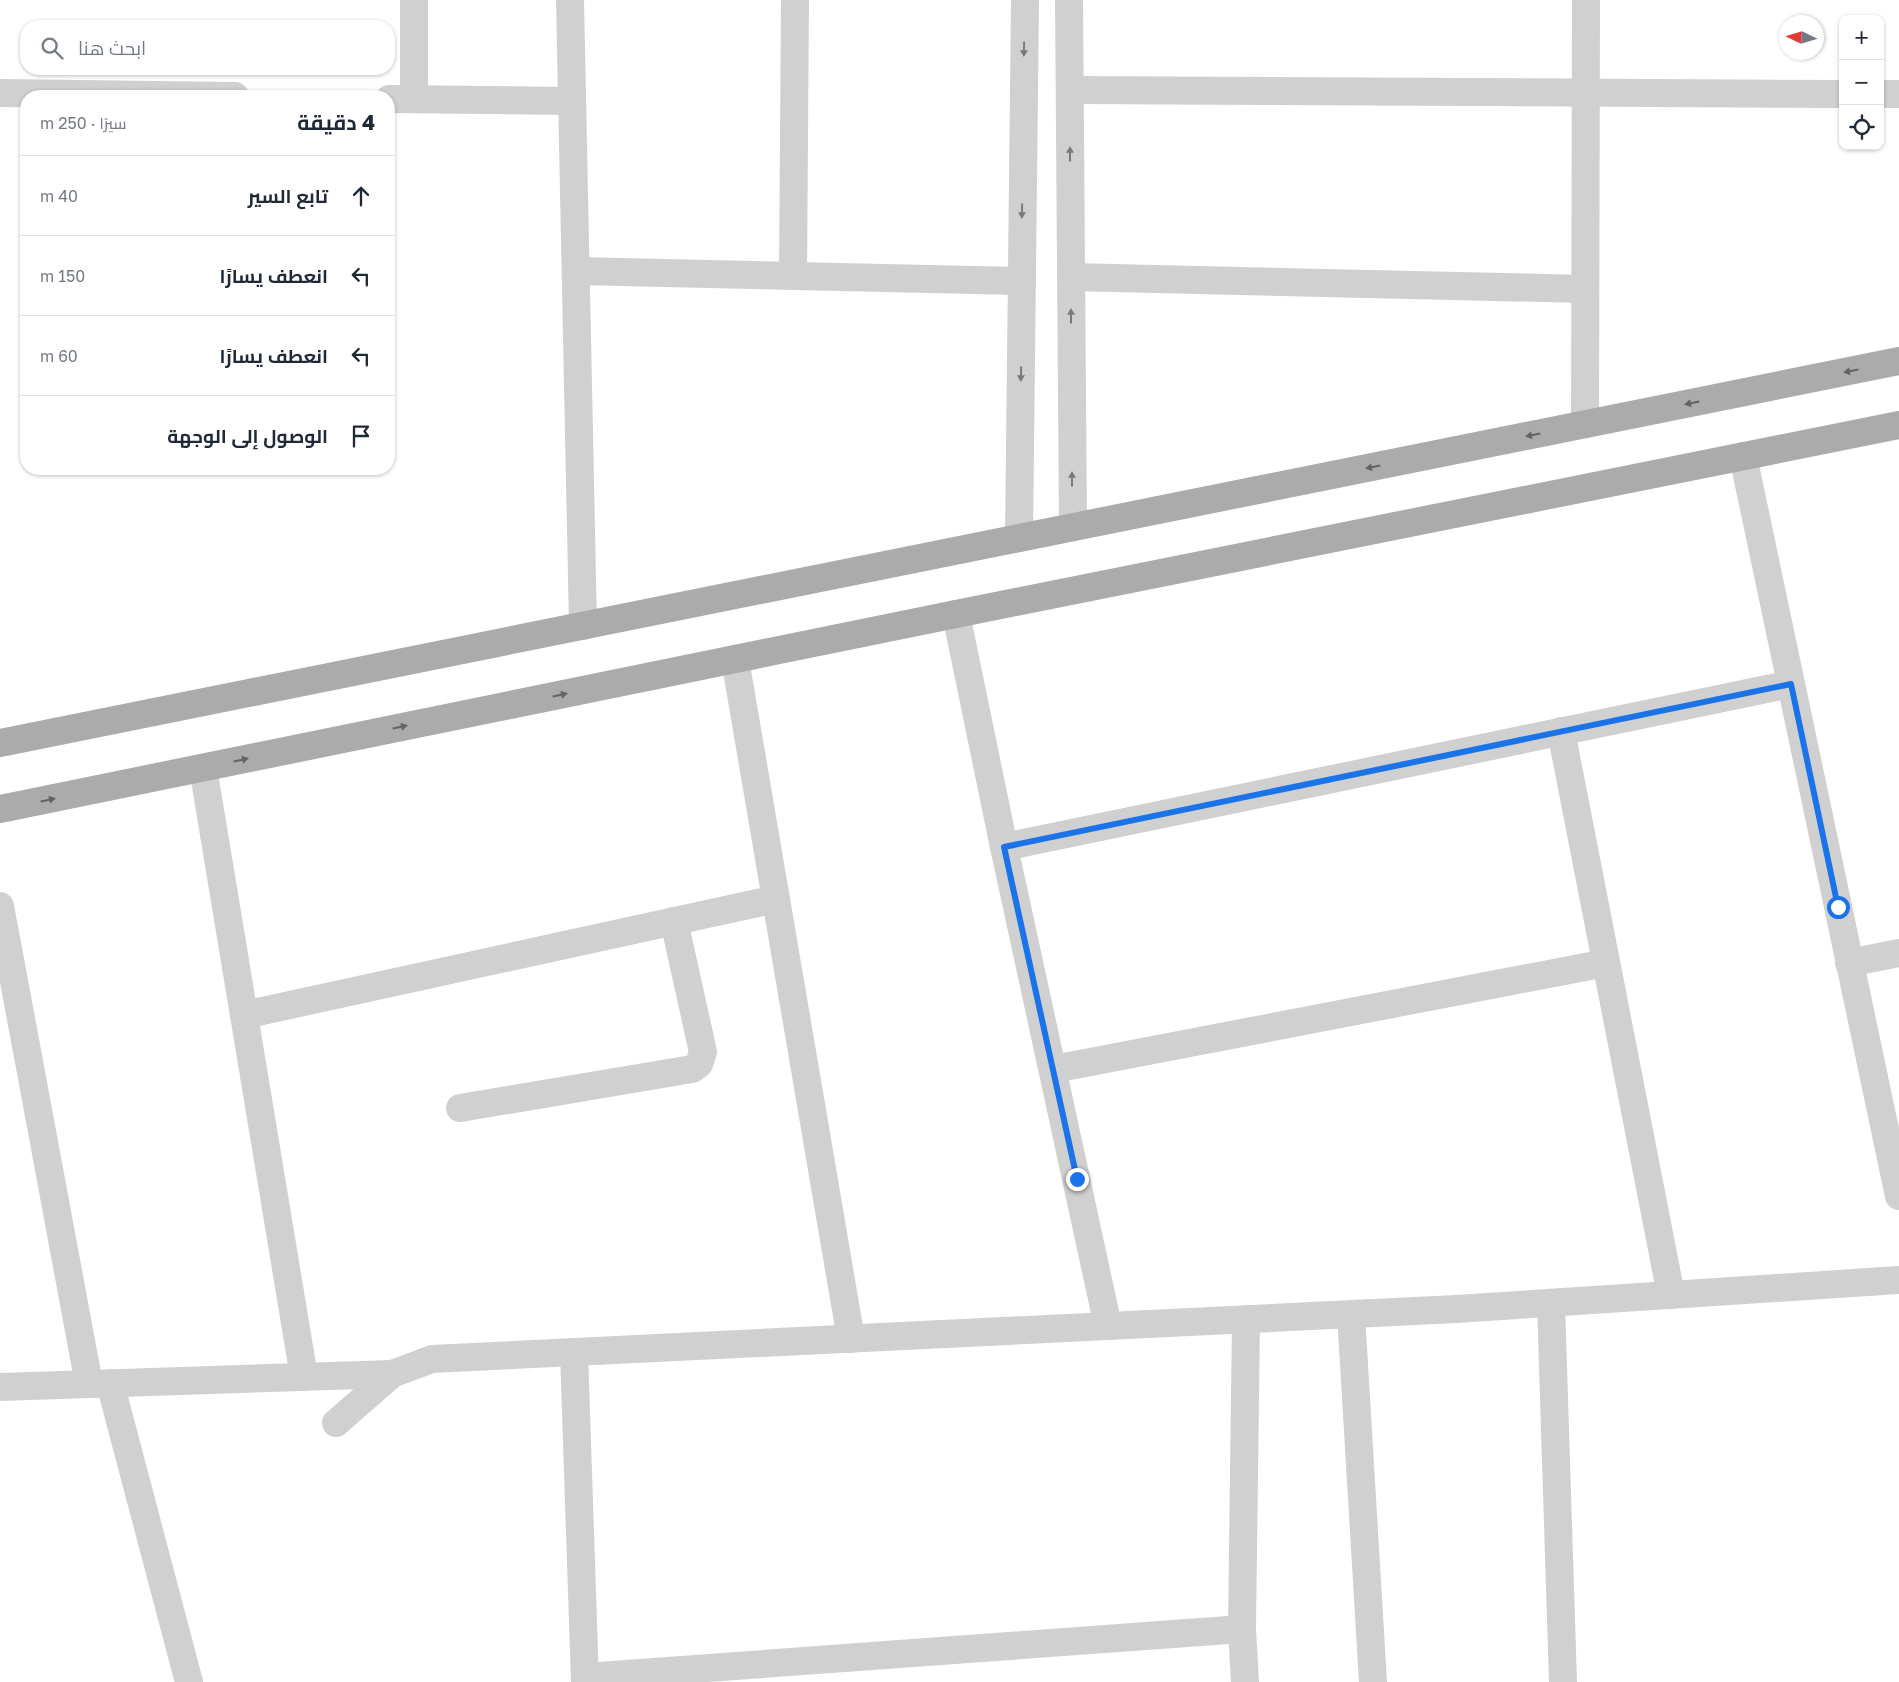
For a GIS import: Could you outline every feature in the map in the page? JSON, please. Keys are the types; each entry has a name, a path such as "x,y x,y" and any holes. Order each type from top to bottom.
{"main road":[{"path":"0,743 1899,361"},
{"path":"0,809 956,614 1899,425"}],"street":[{"path":"414,0 401,99 572,101"},
{"path":"570,0 582,626"},
{"path":"793,276 795,0"},
{"path":"1019,538 1024,0"},
{"path":"1069,0 1073,527"},
{"path":"1585,424 1586,0"},
{"path":"1070,90 1839,94"},
{"path":"0,93 20,93"},
{"path":"1884,94 1899,94"},
{"path":"576,271 1022,281"},
{"path":"1071,276 1585,289"},
{"path":"1743,456 1899,1196"},
{"path":"956,614 1004,847 1054,1069 1108,1326"},
{"path":"735,659 851,1338"},
{"path":"1004,847 1791,684"},
{"path":"1561,731 1671,1295"},
{"path":"203,768 304,1377"},
{"path":"244,1015 776,899"},
{"path":"0,906 100,1383 189,1682"},
{"path":"460,1108 692,1069 699,1064 703,1052 674,921"},
{"path":"1849,963 1899,953"},
{"path":"1054,1069 1606,963"},
{"path":"0,1387 392,1374 432,1359 1351,1314 1899,1280"},
{"path":"1551,1303 1563,1682"},
{"path":"1351,1314 1373,1682"},
{"path":"1245,1682 1242,1628 1246,1319"},
{"path":"574,1352 585,1680 1242,1628"},
{"path":"336,1423 392,1374"}],"route":[{"path":"1077,1179 1004,847 1791,684 1838,907"}]}
